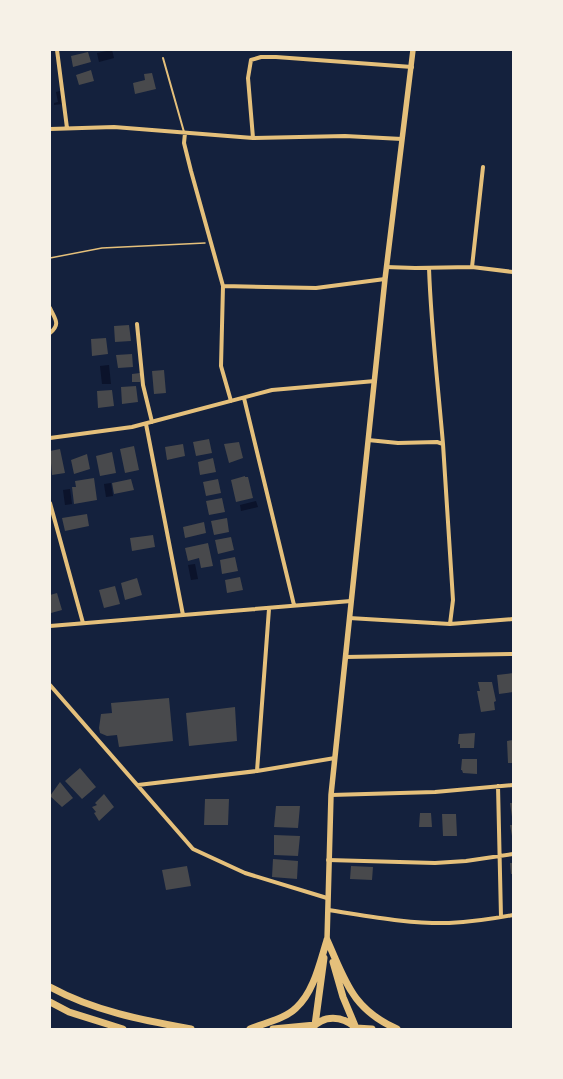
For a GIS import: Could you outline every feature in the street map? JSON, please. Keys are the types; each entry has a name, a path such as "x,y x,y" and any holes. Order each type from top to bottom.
{"highway":[{"path":"313,1027 327,940"},
{"path":"327,940 343,997 356,1029"},
{"path":"250,1029 286,1015 296,1009 309,989 327,940"},
{"path":"327,940 343,976 358,1003 381,1022 397,1029"},
{"path":"50,986 73,999 115,1013 191,1029"},
{"path":"50,1002 69,1012 123,1029"},
{"path":"273,1029 313,1027 327,1019 340,1019 356,1029 372,1029"}],"main road":[{"path":"327,940 328,860 331,795 386,266 413,50"}],"street":[{"path":"57,50 67,128"},
{"path":"253,138 248,78 251,60 261,57 276,57 412,67"},
{"path":"50,130 67,128 114,127 253,138 345,136 402,139"},
{"path":"185,133 184,143 223,286 221,366 231,402"},
{"path":"472,267 483,167"},
{"path":"386,266 429,268 472,267 513,272"},
{"path":"429,268 430,303 437,362 453,600 450,624"},
{"path":"223,286 316,288 385,279"},
{"path":"50,308 57,323 56,328 50,333"},
{"path":"137,324 143,385 152,422"},
{"path":"50,438 146,424 272,390 375,381"},
{"path":"244,398 294,605"},
{"path":"146,424 183,615"},
{"path":"368,440 398,443 437,442 443,444"},
{"path":"50,503 83,623"},
{"path":"50,626 351,601"},
{"path":"257,771 269,609"},
{"path":"349,618 450,624 513,619"},
{"path":"345,657 513,654"},
{"path":"50,685 193,849 245,873 327,898"},
{"path":"138,785 257,771 335,758"},
{"path":"331,795 435,792 513,785"},
{"path":"498,786 501,917"},
{"path":"328,860 429,863 466,861 513,854"},
{"path":"328,910 423,922 449,923 513,915"}],"lane":[{"path":"163,58 185,133"}],"path":[{"path":"50,258 102,248 211,243"}],"water":[{"path":"112,50 114,58 99,62 97,53"},
{"path":"60,91 62,104 54,105 54,103 58,102 56,92"},
{"path":"109,365 111,384 102,384 100,366"},
{"path":"111,483 113,496 106,497 104,484"},
{"path":"70,489 72,504 65,505 63,490"},
{"path":"256,501 258,507 241,511 240,505"},
{"path":"195,564 198,579 191,580 188,565"}],"building":[{"path":"88,52 91,62 73,67 71,56"},
{"path":"91,70 94,81 79,85 76,75"},
{"path":"152,73 156,89 135,94 133,83 145,80 144,74"},
{"path":"129,325 131,341 115,342 114,326"},
{"path":"106,338 108,354 92,356 91,339"},
{"path":"132,354 133,367 118,368 116,355"},
{"path":"164,370 166,393 154,394 152,371"},
{"path":"140,373 140,382 132,382 132,374"},
{"path":"136,386 138,402 122,404 121,387"},
{"path":"112,390 114,406 98,408 97,391"},
{"path":"209,439 212,453 196,456 193,442"},
{"path":"239,442 243,458 229,463 224,444"},
{"path":"183,444 185,456 167,460 165,447"},
{"path":"134,446 139,470 125,473 120,449"},
{"path":"60,449 65,473 52,475 50,451"},
{"path":"112,452 116,473 100,476 96,456"},
{"path":"87,454 90,469 74,474 71,460"},
{"path":"213,458 216,472 200,475 198,462"},
{"path":"245,476 248,477 253,498 236,502 231,480"},
{"path":"94,478 97,500 74,504 72,487 76,487 75,481"},
{"path":"131,479 134,490 114,494 112,483"},
{"path":"218,479 221,493 206,496 203,482"},
{"path":"222,498 225,512 209,515 206,501"},
{"path":"87,514 89,526 65,531 62,518"},
{"path":"227,518 229,532 214,535 211,521"},
{"path":"204,522 206,533 185,538 183,527"},
{"path":"153,535 155,547 132,551 130,538"},
{"path":"231,537 234,550 218,554 215,540"},
{"path":"208,543 213,566 201,568 199,558 188,561 185,548"},
{"path":"235,557 238,571 222,574 220,560"},
{"path":"240,577 243,590 227,593 225,580"},
{"path":"137,578 142,595 125,600 121,583"},
{"path":"115,586 120,604 104,608 99,590"},
{"path":"57,593 62,610 51,613 50,595"},
{"path":"513,673 513,692 499,694 497,675"},
{"path":"478,682 492,682 496,701 494,702 495,710 481,712 477,691 480,691"},
{"path":"169,698 173,741 119,747 117,735 107,736 100,733 99,728 101,714 112,713 111,703"},
{"path":"235,707 237,741 189,746 186,713"},
{"path":"475,733 474,748 460,748 460,744 458,744 459,734"},
{"path":"513,740 513,763 508,763 507,741"},
{"path":"462,759 477,759 477,774 463,773 461,770"},
{"path":"80,768 96,787 82,799 65,781"},
{"path":"60,782 73,798 62,807 50,796"},
{"path":"104,794 114,807 99,821 94,813 96,812 92,807 97,805 95,803"},
{"path":"205,799 229,799 228,825 204,825"},
{"path":"510,803 513,803 513,817 512,817"},
{"path":"276,806 300,806 298,828 274,827"},
{"path":"420,813 431,813 432,827 419,827"},
{"path":"442,814 456,814 457,836 443,836"},
{"path":"510,825 513,825 513,836 512,836"},
{"path":"274,835 300,836 298,856 274,855"},
{"path":"273,859 298,861 297,879 272,877"},
{"path":"510,863 513,863 513,874 511,874"},
{"path":"187,866 191,886 166,890 162,870"},
{"path":"351,866 373,867 372,880 350,879"}]}
